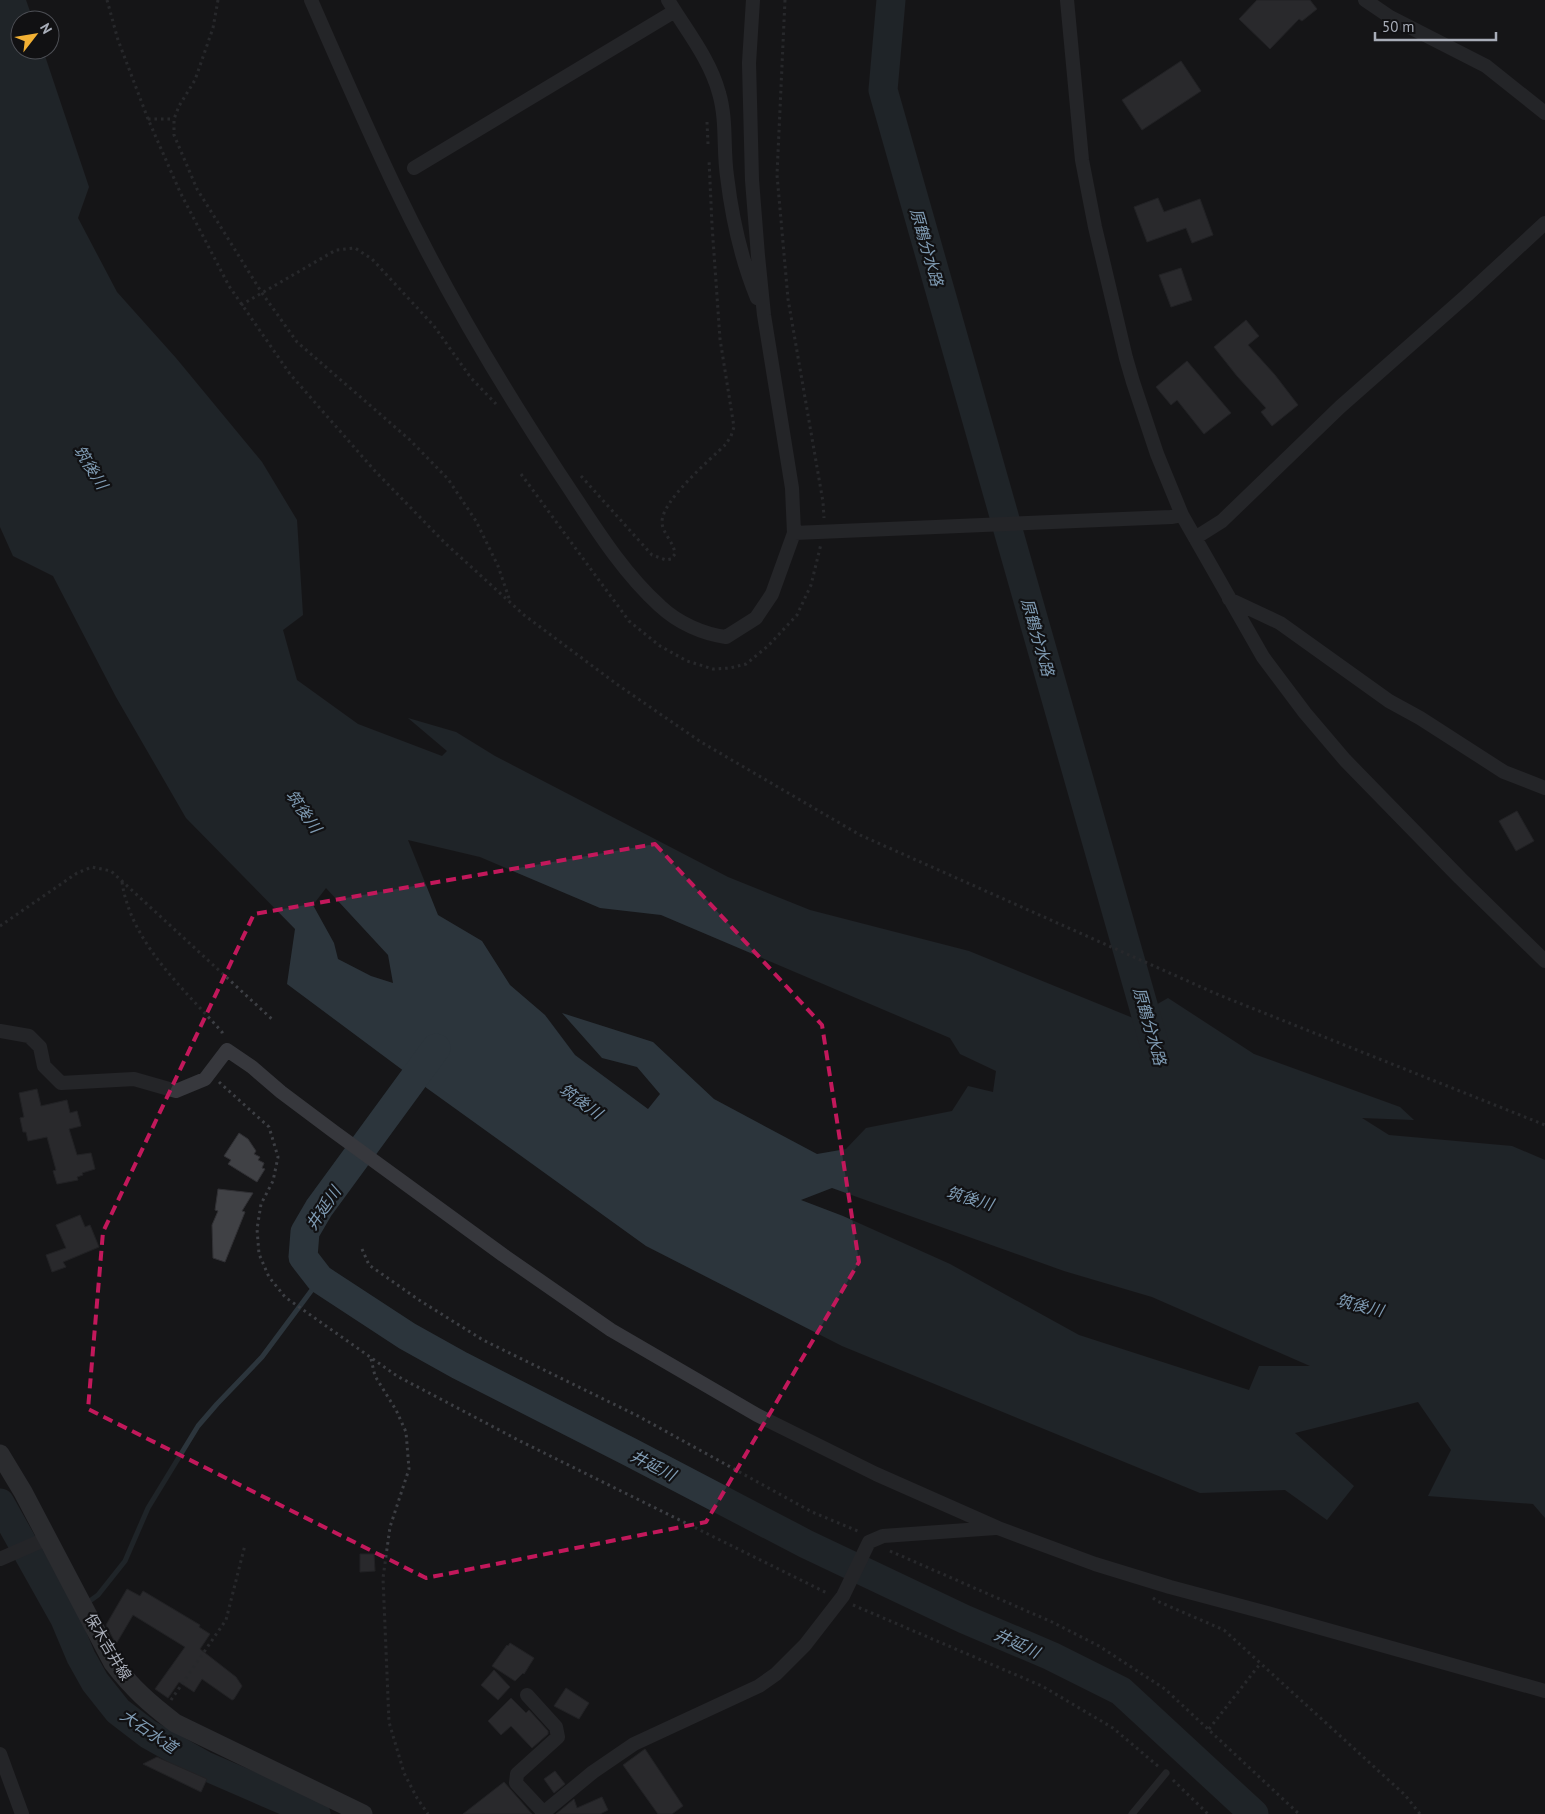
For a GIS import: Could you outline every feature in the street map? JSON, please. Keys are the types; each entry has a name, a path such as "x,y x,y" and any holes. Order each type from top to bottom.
{"main road":[{"name":"保木吉井線","path":"0,1454 44,1540 113,1663 130,1685 175,1723 363,1814"}],"street":[{"path":"311,0 387,170 429,255 533,434 632,578 662,608 688,625 708,635 726,637 756,618 772,594 800,533 764,315 758,256 752,170 749,63 753,0"},
{"path":"1067,0 1082,160 1096,227 1126,358 1176,516 1194,538 1263,657 1305,713 1345,760 1460,878 1545,961"},
{"path":"1365,0 1390,17 1486,66 1545,113"},
{"path":"414,168 672,5 713,72 719,91 724,123 727,175 737,233 747,273 764,315"},
{"path":"1194,538 1222,521 1340,407 1545,223"},
{"path":"800,533 1176,516"},
{"path":"1229,599 1280,623 1389,701 1420,718 1504,772 1545,788"},
{"path":"0,1031 29,1036 40,1047 44,1066 61,1084 134,1079 176,1091 205,1079 227,1050 333,1131 503,1255 611,1330 757,1415 876,1474 998,1528 1095,1564 1170,1587 1545,1691"},
{"path":"527,1696 556,1727 558,1737 516,1774 516,1783 543,1813 593,1772 634,1744 759,1686 776,1674 805,1645 842,1598 873,1540 883,1536 998,1528"},
{"path":"3,1558 44,1540"},
{"path":"0,1754 22,1814"}],"lane":[{"path":"1132,1814 1166,1773"}],"path":[{"path":"107,0 118,40 148,119 180,192 229,286 290,374 375,471 445,544 524,615 618,685 701,742 860,835 1219,995 1545,1125"},
{"path":"218,0 213,28 195,80 179,106 174,119 174,135 197,189 262,293 297,342 410,440 448,479 476,521 498,566 510,602"},
{"path":"785,0 777,175 788,299 823,502 823,526"},
{"path":"708,150 707,113 712,97 719,91"},
{"path":"148,119 174,119"},
{"path":"579,475 652,554 666,560 671,559 675,554 675,548 662,524 669,502 732,436 734,427 720,339 709,159"},
{"path":"242,304 336,250 355,248 372,259 434,326 471,378 497,405"},
{"path":"522,474 629,621 660,646 686,661 713,669 730,668 746,664 768,646 797,615 811,585 821,542"},
{"path":"0,926 76,872 92,867 111,871 274,1021"},
{"path":"122,881 124,898 143,938 157,960 222,1032 227,1050"},
{"path":"209,1073 269,1127 278,1157 273,1181 261,1204 257,1229 259,1254 269,1277 285,1297 397,1376 520,1440 842,1598 1042,1686 1113,1728 1166,1773 1208,1814"},
{"path":"362,1249 369,1265 419,1300 483,1340 638,1416 812,1512 1052,1622 1099,1646 1165,1689 1299,1814"},
{"path":"371,1358 374,1376 396,1410 406,1432 409,1469 390,1527 384,1578 389,1722 404,1772 417,1798 428,1814"},
{"path":"164,1714 226,1620 245,1545"},
{"path":"1150,1595 1157,1601 1224,1630 1405,1795 1420,1814"},
{"path":"1209,1729 1260,1664"}],"highlighted area":[{"path":"655,844 822,1025 859,1262 706,1522 426,1578 88,1409 103,1232 254,914"}],"water":[{"name":"筑後川","path":"0,0 26,0 30,10 10,10 10,60 46,60 89,187 78,218 117,292 176,358 262,462 297,520 303,615 283,630 297,680 358,724 442,756 447,751 408,718 456,732 495,756 728,877 810,910 969,951 1133,1018 1168,998 1254,1054 1400,1107 1414,1120 1362,1118 1389,1135 1512,1146 1545,1160 1545,1518 1533,1504 1428,1496 1451,1450 1418,1402 1295,1433 1354,1486 1327,1520 1285,1490 1200,1493 842,1346 646,1246 428,1089 287,984 295,929 186,818 116,697 53,576 13,556 0,527","holes":["408,840 480,857 600,908 661,915 950,1038 960,1054 996,1071 993,1092 968,1086 952,1111 866,1128 846,1149 817,1154 714,1099 653,1042 562,1013 602,1058 637,1067 660,1094 648,1109 575,1055 545,1015 510,985 482,941 438,915","326,888 388,955 393,983 371,976 338,959 334,943 313,905","832,1188 1064,1271 1152,1297 1310,1366 1259,1366 1249,1390 1079,1335 950,1264 843,1216 801,1200"]}],"building":[{"path":"1257,0 1310,0 1317,9 1302,21 1299,19 1270,49 1239,19"},
{"path":"1181,61 1201,91 1142,130 1122,100"},
{"path":"1158,198 1164,212 1200,199 1213,235 1192,243 1186,228 1147,242 1134,207"},
{"path":"1181,268 1192,300 1171,307 1159,275"},
{"path":"1246,320 1259,336 1248,345 1275,375 1298,405 1272,426 1261,412 1266,408 1214,347"},
{"path":"1187,361 1231,413 1204,434 1177,400 1171,405 1156,387"},
{"path":"1517,811 1534,841 1516,851 1499,821"},
{"path":"37,1089 41,1106 67,1100 70,1113 77,1111 81,1126 69,1129 77,1155 91,1153 95,1169 82,1173 83,1175 77,1177 78,1180 57,1184 53,1171 56,1170 47,1137 28,1141 26,1132 23,1132 20,1118 24,1117 19,1093"},
{"path":"239,1133 248,1139 256,1151 254,1154 260,1157 258,1160 264,1163 262,1168 265,1169 257,1182 228,1164 231,1160 224,1156"},
{"path":"218,1189 253,1193 242,1211 245,1212 225,1262 213,1258 212,1225 218,1211 215,1210"},
{"path":"80,1215 85,1227 90,1225 99,1247 63,1262 66,1267 52,1272 46,1255 66,1248 56,1225"},
{"path":"360,1554 374,1554 375,1571 360,1572"},
{"path":"127,1589 140,1596 143,1591 200,1625 199,1627 210,1634 200,1649 236,1677 242,1686 234,1699 232,1700 202,1679 194,1692 179,1682 168,1698 155,1689 185,1647 133,1615 116,1644 106,1625"},
{"path":"510,1643 534,1658 524,1674 515,1681 492,1666"},
{"path":"494,1670 510,1687 498,1700 481,1685"},
{"path":"566,1688 589,1703 579,1719 554,1706"},
{"path":"511,1698 526,1713 529,1710 548,1731 548,1734 532,1748 511,1726 501,1735 488,1721"},
{"path":"645,1749 683,1806 672,1814 658,1814 623,1765"},
{"path":"157,1757 207,1779 201,1792 143,1764"},
{"path":"555,1771 565,1784 554,1793 544,1779"},
{"path":"504,1782 532,1814 463,1814"},
{"path":"602,1797 608,1810 600,1814 556,1814 574,1799 577,1808"}],"waterway":[{"name":"原鶴分水路","path":"891,0 883,90 1155,1047"},
{"name":"井延川","path":"436,1048 319,1208 305,1232 303,1257 320,1279 407,1336 459,1365 806,1544 964,1619 1051,1656 1121,1691 1254,1814"},
{"path":"65,1619 98,1595 125,1561 148,1508 198,1426 262,1357 320,1279"},
{"name":"大石水道","path":"0,1503 65,1619 81,1657 95,1682 118,1711 148,1734 203,1765 316,1814"}]}
